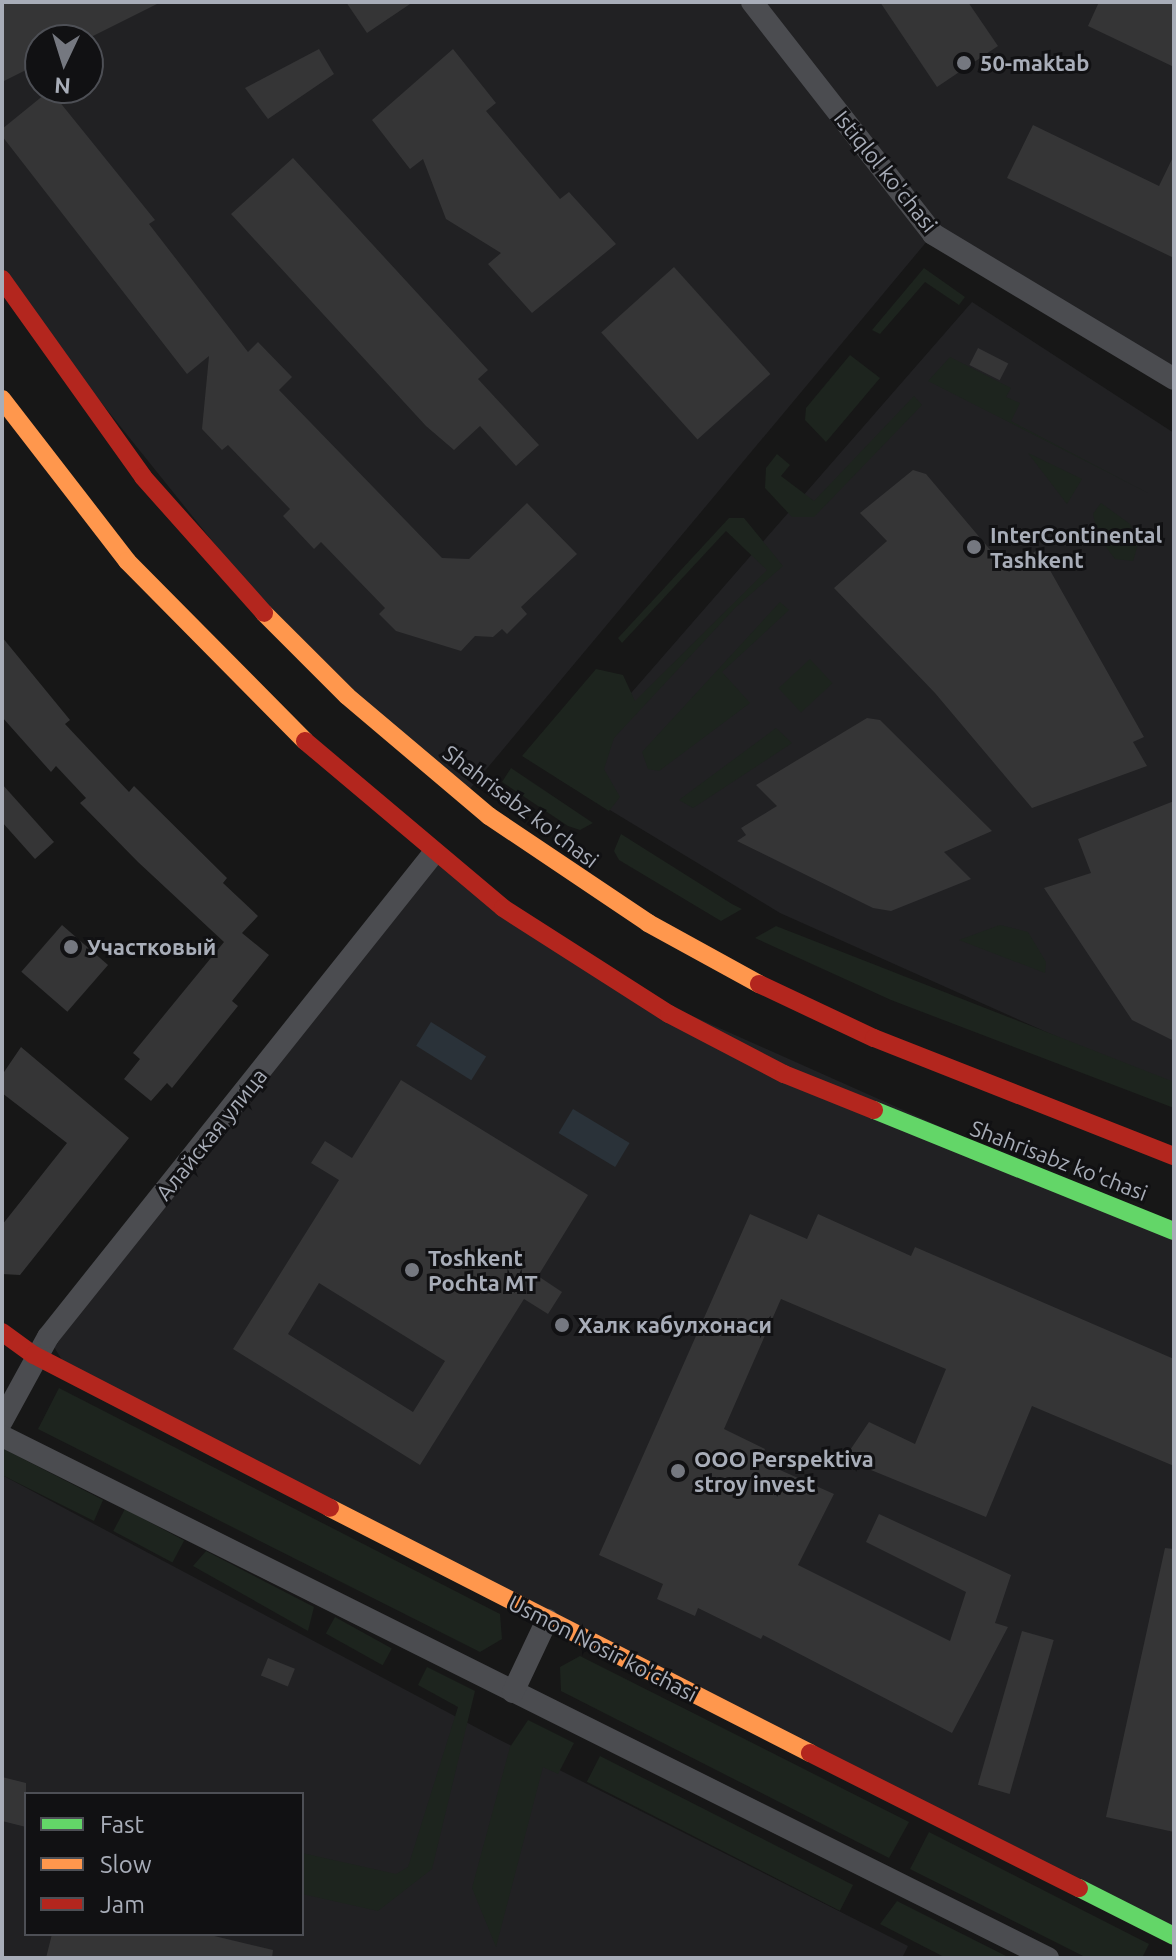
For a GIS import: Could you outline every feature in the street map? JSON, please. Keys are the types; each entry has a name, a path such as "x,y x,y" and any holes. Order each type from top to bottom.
{"main road":[{"name":"Shahrisabz ko'chasi","path":"2,279 143,477 219,567 347,696 499,824 634,915 759,984 874,1038 1174,1156"},
{"name":"Shahrisabz ko'chasi","path":"2,399 170,610 281,721 433,854 558,946 726,1045 843,1100 1174,1231"},
{"name":"Usmon Nosir ko'chasi","path":"2,1332 34,1355 547,1620 1174,1936"}],"street":[{"name":"Istiqlol ko'chasi","path":"752,2 933,234 1174,379"},
{"name":"Алайская улица","path":"2,1421 34,1355 433,854"},
{"path":"2,1436 1048,1958"},
{"path":"513,1692 547,1620"}],"shaded area":[{"path":"2,2 1174,2 1174,379 933,234 464,796 303,654 2,279"},
{"path":"924,268 965,297 959,305 925,282 880,334 872,330"},
{"path":"972,302 1174,433 1174,1089 780,913 557,778"},
{"path":"850,355 880,378 826,442 805,420 806,408"},
{"path":"950,357 1011,388 1006,397 1020,403 1011,421 1150,494 928,381"},
{"path":"914,396 922,405 814,517 792,517 765,488 766,468 777,454 790,465 781,476 814,501"},
{"path":"1028,453 1082,479 1067,504"},
{"path":"1101,503 1130,524 1138,544 1133,561 1115,559 1098,536 1093,514"},
{"path":"729,518 744,518 783,566 736,607 614,738 604,769 620,797 609,811 522,756 596,669 623,675 635,701 767,570 726,531 622,643 618,638"},
{"path":"780,602 789,610 722,672 750,703 659,771 648,769 642,752"},
{"path":"810,659 833,683 801,712 779,688"},
{"path":"776,728 792,743 693,808 679,800"},
{"path":"511,768 593,823 580,830 568,826 502,782"},
{"path":"621,834 742,909 721,921 619,860 614,851"},
{"path":"433,854 614,981 1174,1231 1174,1936 68,1370 48,1337"},
{"path":"1000,925 1028,932 1046,962 1045,973 959,940"},
{"path":"776,926 1174,1082 1174,1108 891,1000 755,938"},
{"path":"431,1022 486,1056 471,1080 416,1046"},
{"path":"573,1109 630,1143 615,1167 559,1133"},
{"path":"59,1388 500,1614 502,1639 480,1652 38,1429"},
{"path":"2,1448 103,1500 94,1521 2,1475"},
{"path":"2,1475 496,1738 908,1946 902,1958 2,1958"},
{"path":"125,1509 184,1540 172,1563 113,1531"},
{"path":"206,1551 314,1607 308,1631 193,1566"},
{"path":"335,1617 392,1649 383,1665 326,1634"},
{"path":"580,1656 909,1822 889,1858 561,1691 560,1667"},
{"path":"427,1667 475,1691 432,1869 378,1911 304,1894 304,1853 396,1874 408,1867 458,1707 418,1685"},
{"path":"528,1720 574,1743 558,1774 543,1767 496,1947 472,1888 510,1747"},
{"path":"600,1756 853,1885 840,1911 587,1782"},
{"path":"929,1832 1149,1944 1142,1958 1087,1958 910,1869"},
{"path":"897,1901 1010,1958 946,1958 880,1924"}],"building":[{"path":"2,2 161,2 104,30 104,24 24,24 24,71 2,82"},
{"path":"346,2 413,2 367,33"},
{"path":"880,2 968,2 998,46 937,87"},
{"path":"1099,2 1174,2 1174,67 1088,26"},
{"path":"319,49 334,74 268,119 245,88"},
{"path":"453,49 496,103 486,111 560,199 569,192 616,244 532,313 488,264 501,253 446,219 423,159 410,169 372,120"},
{"path":"33,104 61,104 155,220 149,224 248,352 258,342 292,377 279,390 442,558 469,559 527,503 577,554 521,607 527,614 507,634 502,629 493,637 475,636 461,651 396,631 379,614 385,608 321,542 314,549 283,516 290,509 228,445 222,450 202,429 209,356 187,374 2,136 2,129"},
{"path":"1033,125 1159,186 1174,155 1174,258 1007,178"},
{"path":"293,158 488,370 478,379 539,445 516,466 480,426 454,450 426,426 231,214"},
{"path":"674,267 770,374 698,440 601,333"},
{"path":"978,348 1008,363 1000,380 969,365"},
{"path":"913,470 926,474 1009,572 1038,549 1144,737 1133,742 1147,766 1032,808 935,693 834,588 887,541 860,513"},
{"path":"2,637 70,720 65,724 129,792 134,786 227,878 223,883 258,916 242,933 269,955 232,1001 238,1006 172,1088 167,1083 151,1101 124,1079 140,1059 133,1053 224,942 138,862 80,803 86,798 56,766 51,772 2,717"},
{"path":"867,718 880,720 992,831 944,852 971,879 891,911 873,908 737,841 746,835 741,828 777,806 756,785"},
{"path":"2,784 54,842 35,859 2,822"},
{"path":"1174,801 1174,1041 1132,1020 1044,888 1091,873 1078,839"},
{"path":"62,925 108,965 67,1012 21,972"},
{"path":"21,1047 129,1138 20,1275 2,1274 2,1225 67,1143 2,1093 2,1075"},
{"name":"Toshkent Pochta MT","path":"401,1080 588,1195 538,1276 562,1292 548,1314 524,1299 420,1465 233,1349 339,1180 311,1163 325,1141 352,1158","holes":["319,1283 445,1361 413,1412 288,1334"]},
{"path":"750,1214 807,1239 818,1214 911,1256 915,1247 1174,1359 1174,1466 1032,1406 986,1517 844,1459 869,1422 915,1444 946,1369 781,1299 724,1429 765,1449 760,1461 834,1494 798,1565 950,1641 966,1592 866,1542 879,1514 1011,1575 995,1623 1008,1627 952,1733 763,1635 761,1639 698,1608 695,1616 657,1599 663,1584 599,1555"},
{"path":"1165,1548 1174,1549 1174,1832 1106,1817"},
{"path":"1022,1631 1054,1640 1010,1794 978,1785"},
{"path":"268,1658 295,1669 288,1686 261,1676"},
{"path":"2,1777 26,1783 24,1826 2,1821"},
{"path":"52,1936 214,1936 273,1950 272,1958 46,1958"}],"traffic: fast":[{"path":"874,1110 1174,1231"},
{"path":"1079,1888 1174,1936"}],"traffic: slow":[{"path":"2,399 127,561 305,741"},
{"path":"264,613 347,696 489,816 648,923 759,984"},
{"path":"330,1508 810,1753"}],"traffic: jam":[{"path":"2,279 143,477 264,613"},
{"path":"305,741 503,908 669,1014 784,1074 874,1110"},
{"path":"759,984 874,1038 1174,1156"},
{"path":"2,1332 34,1355 330,1508"},
{"path":"810,1753 1079,1888"}],"place":[{"name":"50-maktab","path":"964,63"},
{"name":"InterContinental Tashkent","path":"974,547"},
{"name":"Участковый","path":"71,947"},
{"name":"Toshkent Pochta MT","path":"412,1270"},
{"name":"Халк кабулхонаси","path":"562,1325"},
{"name":"ООО Perspektiva stroy invest","path":"678,1471"}]}
